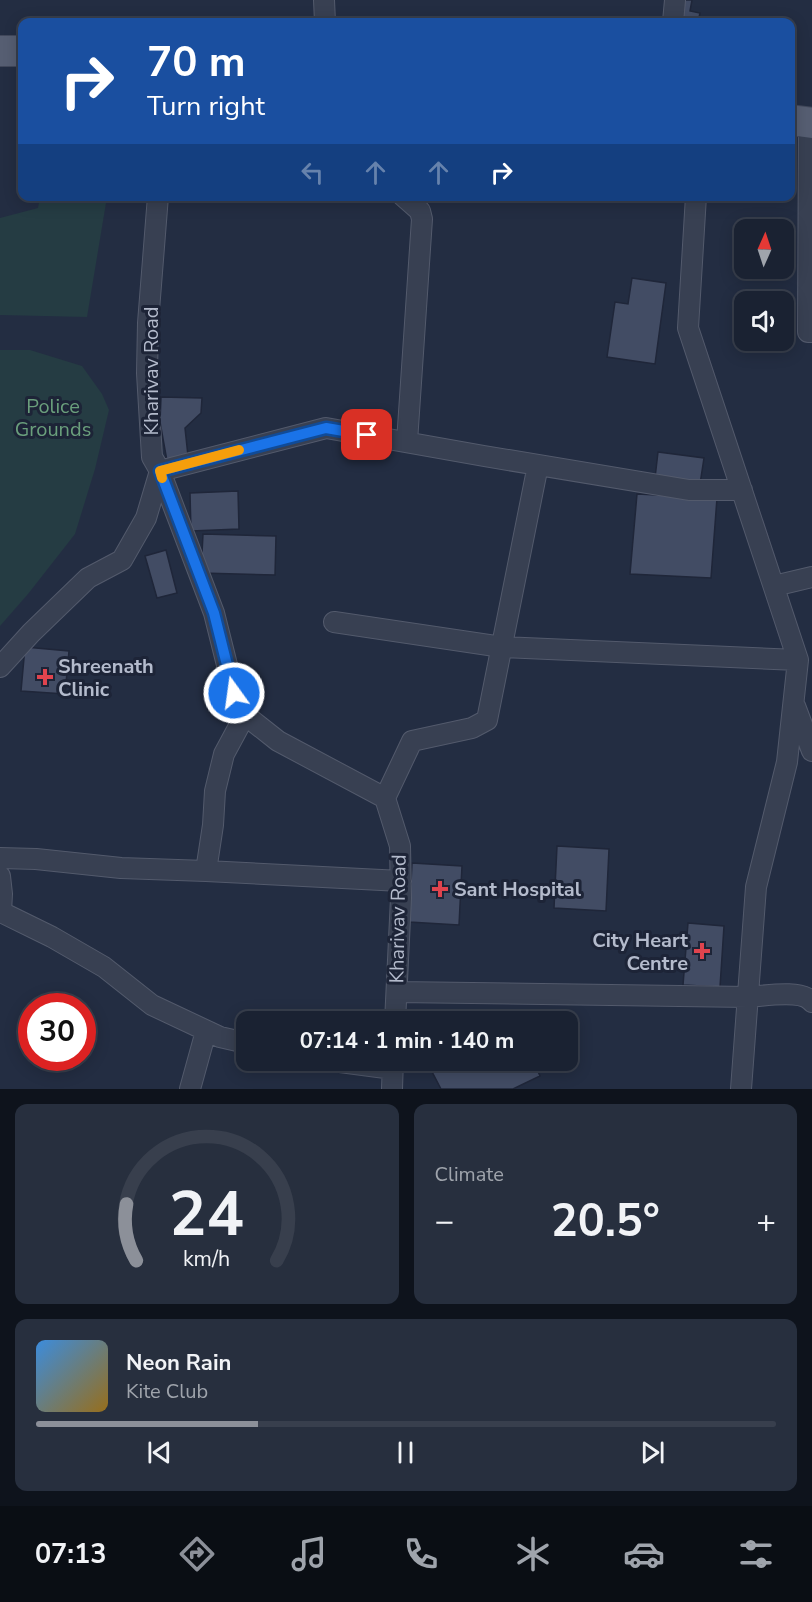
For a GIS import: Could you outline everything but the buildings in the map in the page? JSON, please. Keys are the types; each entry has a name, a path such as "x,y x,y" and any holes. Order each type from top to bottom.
{"main road":[{"path":"0,51 18,51"}],"street":[{"path":"324,0 325,18"},
{"path":"673,18 675,0"},
{"path":"804,122 811,335"},
{"name":"Kharivav Road","path":"158,201 148,323 147,373 152,458 160,471 214,613 234,693 245,715 278,741 385,798 400,846 401,881 396,1011"},
{"path":"407,442 422,219 420,211 409,201"},
{"path":"696,201 688,328 798,660 787,762 756,887 741,1089"},
{"path":"0,667 31,633 88,578 122,560 146,518 160,471 326,428 689,490 742,490"},
{"path":"385,798 412,741 472,728 488,720 538,465"},
{"path":"774,586 812,577"},
{"path":"334,622 502,647 798,660"},
{"path":"794,704 812,751"},
{"path":"206,871 213,825 215,791 224,754 245,715"},
{"path":"0,858 36,859 121,868 401,881"},
{"path":"0,876 1,912 52,937 104,967 152,1005 220,1037 236,1041"},
{"path":"397,992 748,997 800,994 811,999"},
{"path":"190,1089 206,1031"},
{"path":"392,1089 393,1071"}],"green space":[{"path":"39,201 106,201 87,317 0,315 0,218 38,208"},
{"name":"Police Grounds","path":"0,350 30,350 82,366 102,394 109,410 95,469 75,534 0,626"}],"slow traffic":[{"path":"162,478 160,471 239,450"}],"place":[{"name":"Shreenath Clinic","path":"45,677"},
{"name":"Sant Hospital","path":"440,889"},
{"name":"City Heart Centre","path":"702,951"}],"route":[{"path":"234,693 214,613 160,471 326,428 367,435"}]}
